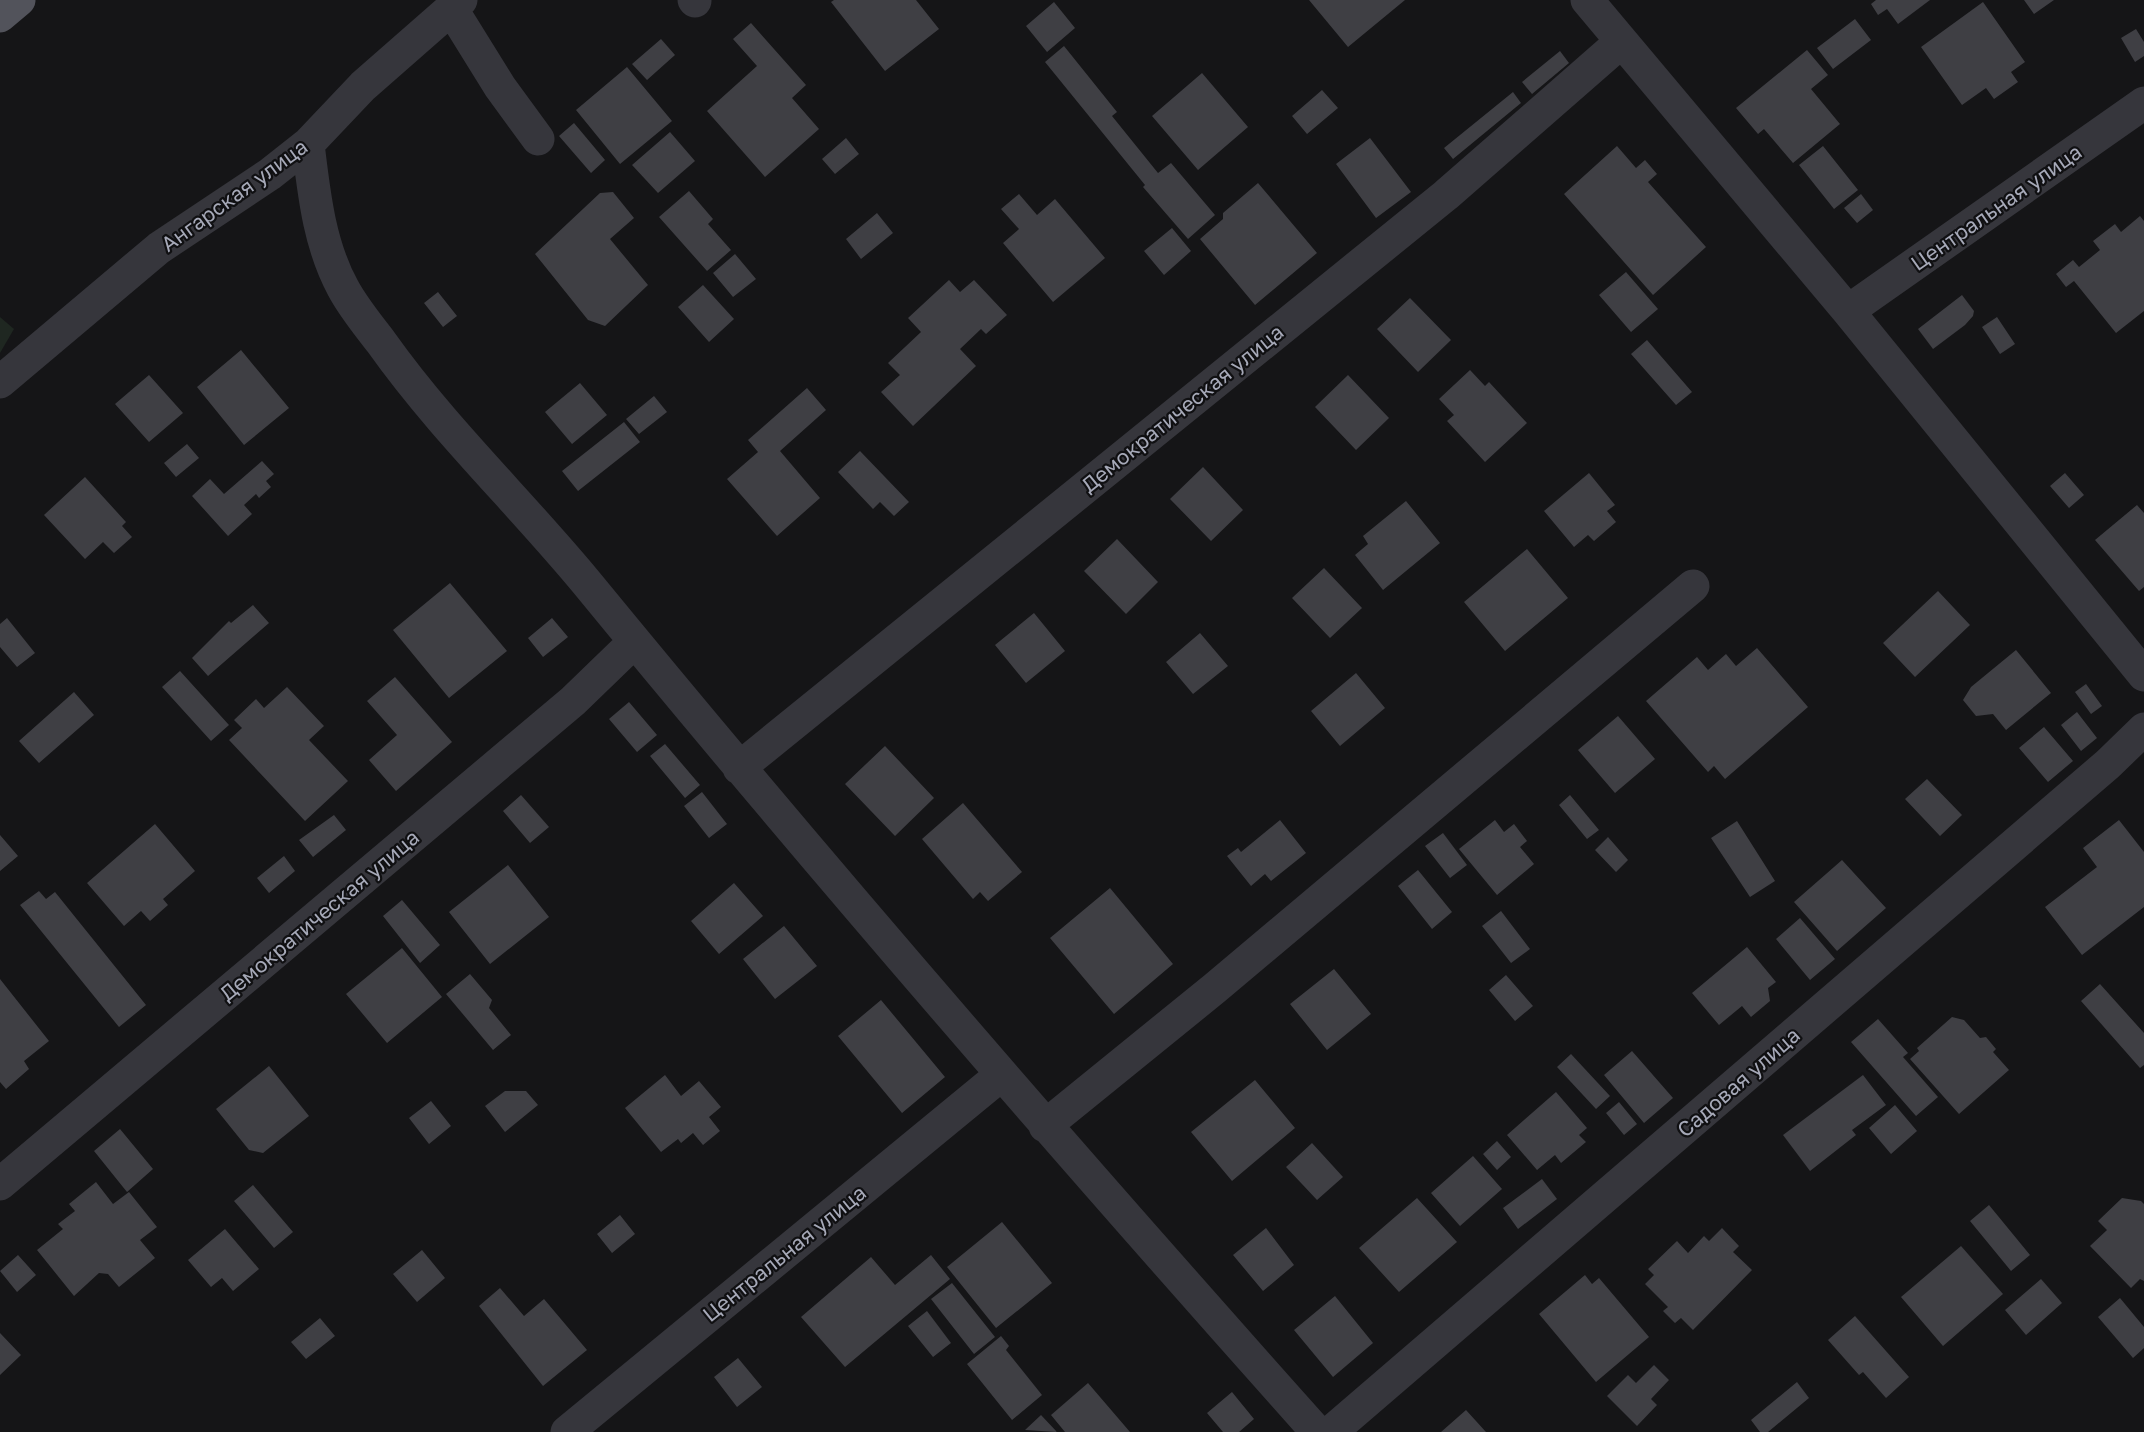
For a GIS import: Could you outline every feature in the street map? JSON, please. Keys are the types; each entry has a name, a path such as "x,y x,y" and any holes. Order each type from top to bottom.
{"main road":[{"path":"0,16 19,0"}],"street":[{"path":"1587,0 1848,311 2144,675"},
{"path":"456,4 500,87 538,139"},
{"name":"Ангарская улица","path":"0,382 159,248 270,174 308,144 363,86 456,4"},
{"name":"Демократическая улица","path":"739,768 1446,195 1621,42"},
{"name":"Центральная улица","path":"1848,311 2144,103"},
{"path":"308,144 326,250 345,292 428,404 578,573 739,768 1045,1126 1317,1432"},
{"path":"1045,1126 1215,988 1693,586"},
{"name":"Демократическая улица","path":"0,1184 573,701 634,642"},
{"name":"Садовая улица","path":"1331,1432 2108,764 2144,729"},
{"name":"Центральная улица","path":"567,1432 1001,1075"}],"shaded area":[{"path":"0,317 14,329 0,353"}],"building":[{"path":"834,0 916,0 939,29 885,71 831,2"},
{"path":"1309,0 1405,0 1348,47"},
{"path":"1876,0 1930,0 1898,24 1887,9 1878,15 1871,4"},
{"path":"2024,0 2054,0 2034,14"},
{"path":"1054,2 1075,28 1047,52 1026,26"},
{"path":"1983,2 2025,62 2011,72 2018,82 1994,99 1986,88 1962,105 1921,47"},
{"path":"1855,19 1871,40 1833,69 1817,48"},
{"path":"751,23 806,85 792,98 819,129 765,177 707,111 757,66 733,39"},
{"path":"2136,29 2144,42 2144,56 2135,62 2121,38"},
{"path":"661,39 675,55 647,80 632,64"},
{"path":"1064,46 1117,112 1112,116 1158,173 1171,163 1215,215 1188,239 1143,187 1145,185 1045,62"},
{"path":"1807,50 1828,75 1811,89 1840,124 1793,163 1764,129 1758,134 1736,108"},
{"path":"1560,51 1569,63 1532,94 1522,82"},
{"path":"627,67 672,121 620,164 576,110"},
{"path":"1202,73 1248,127 1198,170 1152,116"},
{"path":"1322,90 1338,108 1307,134 1292,116"},
{"path":"1513,92 1521,103 1453,159 1444,148"},
{"path":"574,123 605,160 591,173 559,136"},
{"path":"670,132 695,161 658,193 632,165"},
{"path":"846,138 859,154 835,174 822,159"},
{"path":"1370,138 1411,192 1376,218 1336,164"},
{"path":"1617,146 1636,168 1645,160 1657,174 1648,182 1706,247 1653,295 1564,194"},
{"path":"1823,146 1858,190 1834,209 1799,165"},
{"path":"1258,183 1317,253 1255,305 1200,239 1223,219 1223,213"},
{"path":"689,191 713,219 708,224 731,250 707,271 659,217"},
{"path":"613,192 634,218 610,239 648,285 605,326 588,320 535,254 600,193"},
{"path":"1019,194 1037,215 1055,199 1105,258 1053,302 1003,243 1019,229 1001,209"},
{"path":"1861,194 1873,210 1857,223 1844,208"},
{"path":"877,213 893,233 861,259 846,239"},
{"path":"2140,216 2144,221 2144,311 2116,333 2074,281 2066,287 2056,274 2073,260 2079,267 2100,250 2093,241 2115,224 2121,232"},
{"path":"1172,228 1191,251 1164,275 1144,251"},
{"path":"735,254 756,279 733,297 713,273"},
{"path":"1626,272 1658,309 1631,332 1599,295"},
{"path":"949,280 960,292 974,280 1007,315 986,334 981,329 960,349 976,366 913,426 881,392 900,375 888,363 921,332 908,318"},
{"path":"703,285 734,319 709,342 678,307"},
{"path":"438,292 457,316 443,327 424,303"},
{"path":"1962,295 1974,311 1973,316 1965,325 1933,349 1918,329"},
{"path":"1410,298 1451,340 1418,372 1377,329"},
{"path":"1997,317 2015,344 2000,354 1982,327"},
{"path":"1647,340 1692,392 1676,405 1631,354"},
{"path":"241,350 289,408 244,445 197,387"},
{"path":"1470,370 1485,386 1489,382 1527,423 1485,462 1447,421 1454,415 1439,399"},
{"path":"149,375 183,413 149,442 115,404"},
{"path":"1348,375 1389,418 1356,450 1315,407"},
{"path":"580,383 607,415 572,444 545,412"},
{"path":"807,388 826,410 780,451 820,498 777,536 727,479 758,452 748,440"},
{"path":"654,396 667,412 639,434 626,419"},
{"path":"624,422 640,442 578,491 562,471"},
{"path":"187,444 199,458 176,477 164,463"},
{"path":"860,451 909,502 894,516 880,502 873,509 838,472"},
{"path":"262,461 274,474 266,481 271,487 259,498 256,494 244,505 252,514 228,536 192,496 210,479 224,494"},
{"path":"1203,467 1243,510 1211,541 1170,499"},
{"path":"1589,473 1615,505 1607,511 1616,522 1594,541 1588,535 1574,547 1544,511"},
{"path":"2065,473 2084,495 2069,508 2050,486"},
{"path":"85,477 126,522 122,526 132,537 114,553 103,542 85,559 44,515"},
{"path":"1406,501 1440,543 1383,590 1355,555 1368,544 1363,536"},
{"path":"2137,505 2144,513 2144,587 2139,591 2095,540"},
{"path":"1117,539 1158,582 1126,614 1084,571"},
{"path":"1527,549 1568,598 1505,651 1464,602"},
{"path":"1324,568 1362,608 1330,638 1292,598"},
{"path":"450,583 507,651 449,698 393,630"},
{"path":"1938,591 1970,625 1915,677 1883,643"},
{"path":"253,605 269,623 208,676 192,658 229,621 231,623"},
{"path":"1034,613 1065,651 1026,683 995,645"},
{"path":"7,618 35,653 17,667 0,647 0,624"},
{"path":"552,618 568,637 543,657 528,638"},
{"path":"1200,633 1228,666 1193,694 1166,662"},
{"path":"1757,648 1808,707 1725,779 1714,766 1708,772 1646,701 1697,657 1708,670 1726,654 1736,666"},
{"path":"2016,650 2051,693 2006,730 1993,714 1976,716 1963,700 1971,687"},
{"path":"180,671 229,725 211,741 162,687"},
{"path":"1356,673 1385,708 1340,746 1311,711"},
{"path":"395,677 452,742 396,791 369,760 397,735 367,701"},
{"path":"2086,684 2102,706 2091,714 2075,692"},
{"path":"287,687 324,726 309,740 348,781 305,821 229,740 242,728 234,720 256,699 264,708"},
{"path":"74,692 94,715 39,763 19,741"},
{"path":"629,702 657,735 637,752 609,719"},
{"path":"2077,712 2097,738 2081,751 2061,725"},
{"path":"1618,716 1655,759 1615,793 1578,750"},
{"path":"2044,727 2073,761 2048,782 2019,748"},
{"path":"665,744 700,785 685,798 650,756"},
{"path":"885,746 934,798 895,836 845,784"},
{"path":"1927,779 1962,815 1940,836 1905,799"},
{"path":"702,792 727,824 709,838 684,806"},
{"path":"521,795 549,827 530,843 503,811"},
{"path":"1570,795 1599,830 1587,839 1559,805"},
{"path":"963,803 1022,872 988,901 980,892 973,899 922,839"},
{"path":"334,815 346,830 313,857 299,840"},
{"path":"1280,820 1306,853 1271,881 1265,874 1251,886 1227,856 1238,848 1241,852"},
{"path":"1495,820 1504,832 1514,824 1527,841 1520,847 1534,864 1497,895 1459,849"},
{"path":"2119,820 2144,852 2144,907 2082,955 2045,907 2097,867 2083,848"},
{"path":"1737,821 1775,881 1750,897 1711,838"},
{"path":"155,824 195,871 163,899 168,905 150,921 141,911 124,926 87,883"},
{"path":"1443,833 1467,865 1450,878 1425,846"},
{"path":"0,835 18,856 0,871"},
{"path":"1608,837 1628,860 1616,872 1595,850"},
{"path":"284,856 295,871 269,893 257,878"},
{"path":"1842,860 1886,908 1837,951 1794,902"},
{"path":"508,865 549,917 490,964 449,912"},
{"path":"1418,870 1452,912 1432,929 1398,886"},
{"path":"734,883 763,916 719,954 691,921"},
{"path":"1110,888 1173,964 1114,1014 1050,938"},
{"path":"39,891 46,899 55,892 146,1005 119,1027 20,905"},
{"path":"402,900 440,945 420,963 383,916"},
{"path":"1501,911 1530,949 1511,963 1482,926"},
{"path":"1800,918 1835,959 1810,980 1776,939"},
{"path":"784,926 817,966 775,999 743,959"},
{"path":"1747,947 1776,982 1768,988 1770,1001 1751,1017 1742,1006 1719,1025 1692,993"},
{"path":"402,948 442,997 387,1043 346,994"},
{"path":"1334,969 1371,1014 1327,1050 1290,1004"},
{"path":"470,974 492,1000 489,1008 511,1035 493,1050 446,994"},
{"path":"1506,975 1533,1006 1515,1021 1489,990"},
{"path":"0,979 49,1041 24,1061 29,1069 6,1089 0,1082"},
{"path":"2100,984 2144,1033 2144,1065 2140,1068 2081,1001"},
{"path":"881,1000 945,1077 902,1113 838,1036"},
{"path":"1952,1017 1964,1020 1980,1038 1986,1037 1996,1049 1993,1052 2009,1070 1959,1114 1910,1059 1919,1051 1917,1048"},
{"path":"1878,1019 1908,1053 1903,1057 1938,1097 1916,1116 1851,1042"},
{"path":"1632,1051 1673,1098 1644,1123 1604,1075"},
{"path":"1571,1054 1610,1096 1596,1109 1557,1067"},
{"path":"269,1066 309,1116 263,1153 249,1150 216,1109"},
{"path":"665,1075 681,1096 699,1081 721,1107 709,1117 720,1131 703,1145 693,1133 681,1143 678,1139 661,1152 625,1108"},
{"path":"1863,1075 1886,1105 1852,1130 1856,1135 1810,1171 1783,1135"},
{"path":"1255,1080 1295,1128 1232,1181 1191,1132"},
{"path":"505,1091 526,1091 538,1105 505,1132 485,1106"},
{"path":"1556,1092 1587,1128 1579,1135 1586,1142 1561,1163 1555,1155 1537,1170 1507,1135"},
{"path":"431,1101 451,1126 429,1144 409,1118"},
{"path":"1619,1102 1637,1124 1624,1135 1606,1113"},
{"path":"1895,1105 1917,1131 1891,1154 1869,1128"},
{"path":"120,1129 153,1169 127,1192 94,1151"},
{"path":"1497,1141 1511,1157 1497,1170 1483,1154"},
{"path":"1312,1143 1343,1177 1317,1200 1286,1167"},
{"path":"1473,1156 1502,1189 1460,1226 1431,1193"},
{"path":"1542,1179 1557,1199 1518,1229 1503,1208"},
{"path":"96,1182 113,1204 129,1192 157,1227 140,1240 155,1258 119,1287 108,1274 99,1273 74,1296 37,1250 63,1229 58,1224 75,1211 69,1204"},
{"path":"253,1185 293,1232 274,1248 234,1201"},
{"path":"1417,1198 1457,1242 1399,1292 1359,1248"},
{"path":"2122,1198 2141,1201 2144,1204 2144,1281 2140,1279 2131,1288 2090,1246 2107,1230 2098,1221"},
{"path":"1989,1205 2030,1255 2011,1271 1970,1221"},
{"path":"620,1215 635,1234 612,1253 597,1234"},
{"path":"1002,1222 1052,1283 996,1328 947,1267"},
{"path":"1266,1228 1294,1265 1263,1291 1233,1255"},
{"path":"1722,1228 1739,1246 1733,1252 1752,1270 1693,1330 1681,1318 1675,1323 1663,1311 1668,1307 1645,1284 1654,1275 1648,1269 1677,1241 1688,1253 1704,1236 1709,1241"},
{"path":"225,1229 259,1269 233,1291 222,1278 211,1287 188,1260"},
{"path":"1961,1246 2003,1294 1943,1346 1901,1297"},
{"path":"422,1250 445,1278 417,1302 393,1274"},
{"path":"18,1255 36,1275 17,1292 0,1271"},
{"path":"931,1255 950,1279 845,1367 801,1317 871,1257 895,1285"},
{"path":"1585,1275 1592,1284 1599,1278 1649,1337 1596,1382 1539,1314"},
{"path":"2041,1279 2062,1303 2026,1335 2005,1310"},
{"path":"952,1283 995,1337 974,1354 931,1299"},
{"path":"500,1288 524,1316 544,1299 587,1350 543,1386 479,1306"},
{"path":"1335,1296 1373,1343 1333,1377 1294,1330"},
{"path":"2120,1298 2144,1327 2144,1348 2133,1358 2098,1317"},
{"path":"927,1311 951,1343 933,1357 908,1326"},
{"path":"1855,1316 1909,1377 1886,1398 1863,1372 1859,1375 1828,1340"},
{"path":"320,1318 335,1336 306,1359 291,1342"},
{"path":"0,1333 21,1355 0,1375"},
{"path":"1001,1336 1009,1346 1006,1350 1042,1395 1012,1420 967,1364"},
{"path":"738,1358 762,1387 737,1407 714,1377"},
{"path":"1654,1365 1669,1380 1651,1399 1657,1405 1637,1426 1607,1396 1628,1375 1636,1383"},
{"path":"1797,1382 1809,1398 1768,1432 1760,1432 1751,1420"},
{"path":"1088,1383 1130,1432 1065,1432 1051,1415"},
{"path":"1232,1392 1254,1419 1239,1432 1223,1432 1207,1413"},
{"path":"1466,1410 1486,1432 1441,1432"},
{"path":"1041,1415 1057,1432 1025,1430"}]}
